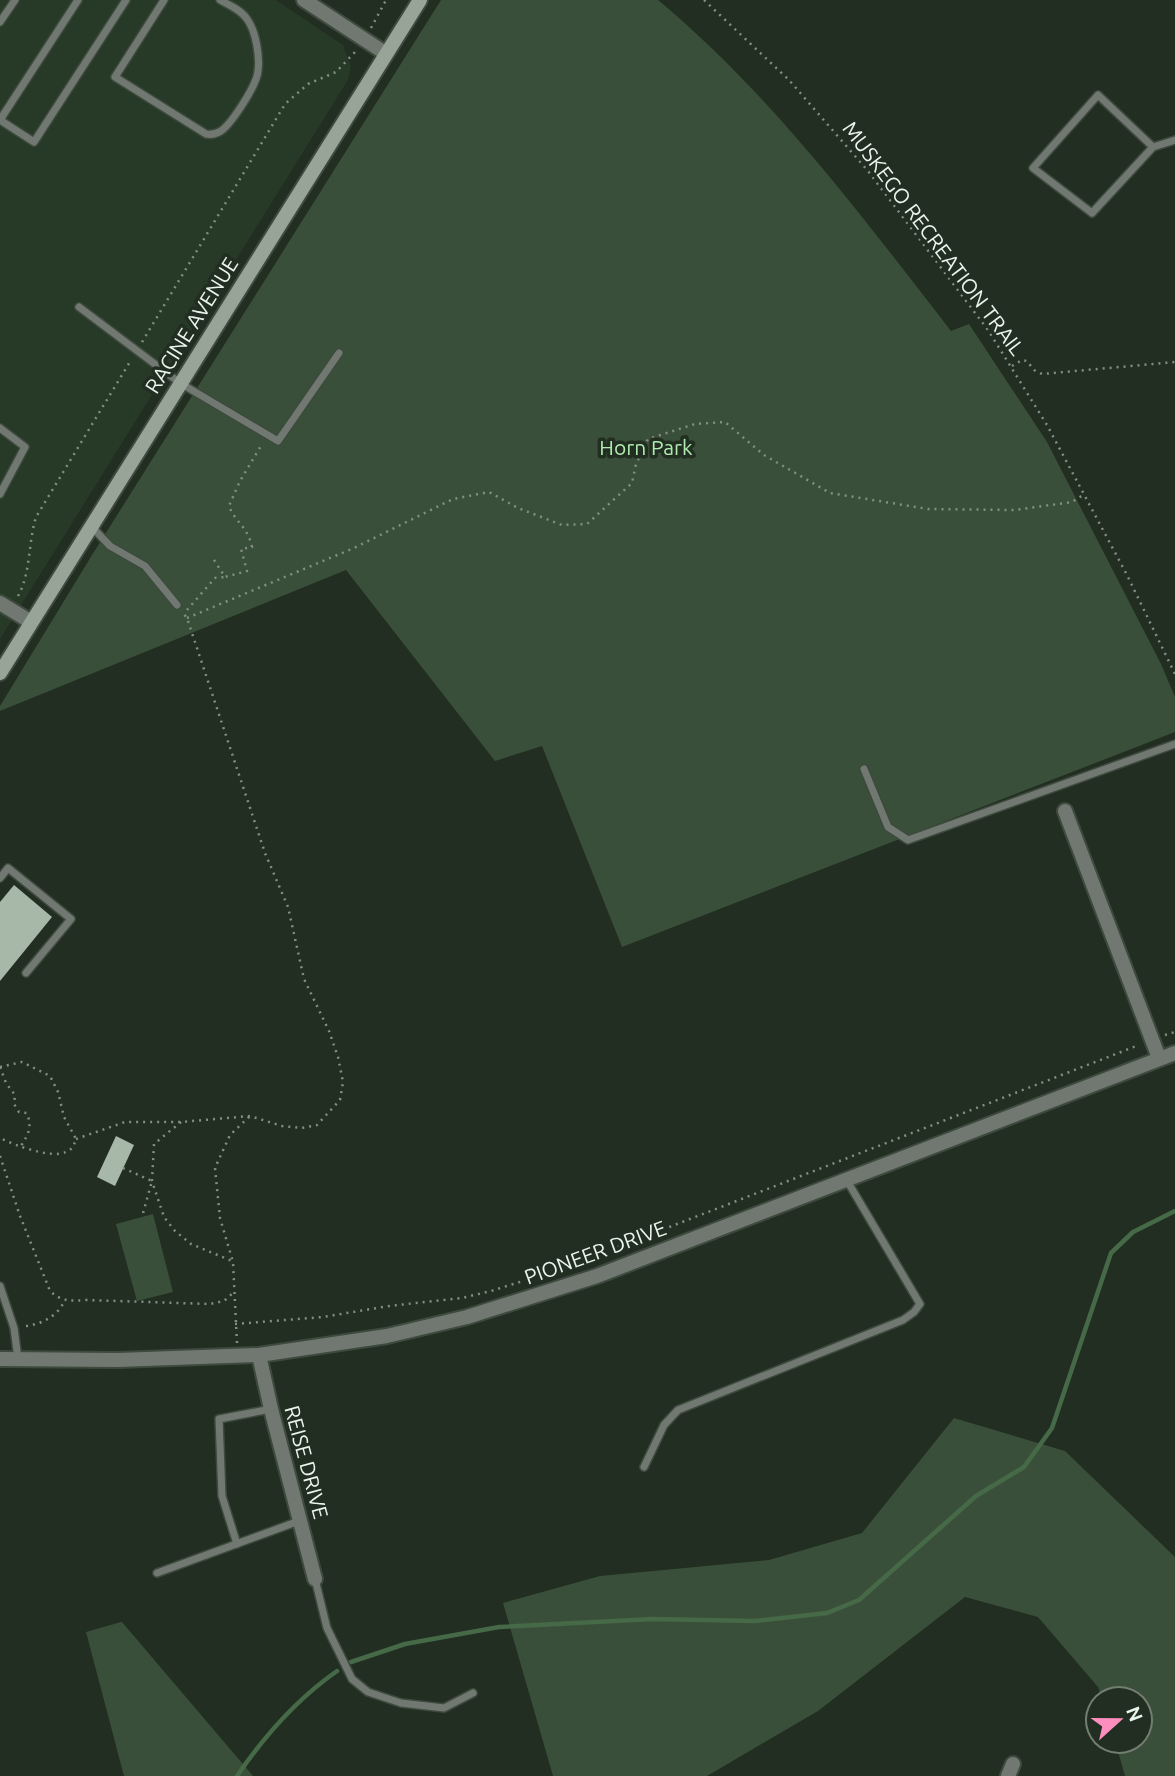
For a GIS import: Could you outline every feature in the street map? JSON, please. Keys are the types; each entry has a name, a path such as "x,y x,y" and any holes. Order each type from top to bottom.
{"main road":[{"name":"RACINE AVENUE","path":"0,673 420,0"}],"street":[{"path":"304,0 385,53"},
{"path":"0,603 31,622"},
{"path":"1065,811 1158,1058"},
{"name":"PIONEER DRIVE","path":"0,1359 118,1360 260,1355 387,1336 508,1305 597,1276 1175,1052"},
{"name":"REISE DRIVE","path":"260,1355 271,1409 315,1579"}],"lane":[{"path":"0,22 15,0"},
{"path":"78,0 0,120 34,142 125,0"},
{"path":"164,0 115,77 205,134 212,135 220,132 245,98 257,79 259,69 252,27 242,13 220,0"},
{"path":"1153,147 1098,95 1033,168 1092,213 1153,147 1175,140"},
{"path":"79,307 180,383 278,442 338,353"},
{"path":"0,428 25,447 0,494"},
{"path":"92,526 110,545 145,566 177,605"},
{"path":"864,769 888,827 908,840 1175,744"},
{"path":"0,878 8,868 71,919 26,973"},
{"path":"644,1467 664,1425 678,1410 903,1320 920,1304 846,1179"},
{"path":"0,1286 13,1328 18,1359"},
{"path":"237,1544 222,1496 219,1419 271,1409"},
{"path":"157,1573 300,1520"},
{"path":"315,1579 327,1628 352,1679 368,1692 401,1703 444,1708 473,1693"}],"path":[{"path":"372,26 386,0"},
{"name":"MUSKEGO RECREATION TRAIL","path":"704,0 789,80 869,171 988,330 1047,425 1127,575 1175,674"},
{"path":"20,591 26,581 30,535 36,517 285,104 297,92 336,72 350,59"},
{"path":"1012,366 1022,360 1027,361 1034,370 1042,374 1175,362"},
{"path":"185,616 355,548 453,499 489,492 518,508 562,525 587,524 632,483 636,464 648,439 695,424 725,422 764,455 830,493 928,509 1015,510 1072,502 1083,495"},
{"path":"185,616 215,578 247,571 241,550 252,547 249,536 229,506 240,481 268,435"},
{"path":"214,560 225,577"},
{"path":"0,1138 50,1154 64,1154 72,1148 76,1139 125,1122 181,1122 250,1116 282,1126 302,1128 317,1125 340,1100 343,1082 338,1057 304,979 288,907 265,853 185,616 177,605"},
{"path":"1161,1037 1175,1032"},
{"path":"235,1324 324,1317 462,1298 491,1291 561,1269 1145,1042"},
{"path":"20,1146 29,1133 31,1124 27,1113 19,1112 14,1104 15,1095 6,1083 0,1067 22,1062 50,1076 58,1092 64,1117 76,1139"},
{"path":"239,1357 233,1262 220,1218 215,1168 230,1135 250,1116"},
{"path":"142,1217 152,1181 155,1144 181,1122"},
{"path":"0,1156 50,1291 58,1298 210,1304 224,1301 233,1293"},
{"path":"123,1168 152,1181 164,1217 174,1231 191,1244 233,1262"},
{"path":"13,1328 45,1321 57,1312 65,1300"}],"shaded area":[{"path":"0,0 276,0 343,45 351,66 348,80 0,639"}],"green space":[{"name":"Horn Park","path":"441,0 658,0 739,75 813,157 951,331 969,324 1047,442 1161,664 1175,697 1175,732 622,947 542,746 495,761 346,570 0,711 0,706 92,555"},
{"path":"153,1214 173,1292 137,1301 116,1224"},
{"path":"954,1418 1065,1451 1175,1557 1175,1776 1125,1776 1119,1755 1154,1755 1154,1685 1096,1685 1038,1617 965,1597 818,1711 707,1776 553,1776 503,1603 600,1576 769,1560 862,1533"},
{"path":"122,1622 253,1776 124,1776 86,1632"}],"building":[{"path":"14,885 52,917 0,981 0,902"},
{"path":"116,1136 134,1145 115,1186 97,1177"}],"waterway":[{"path":"351,1662 405,1644 499,1627 653,1619 755,1621 827,1613 859,1600 976,1496 1024,1467 1052,1428 1111,1253 1133,1232 1175,1211"},
{"path":"237,1776 282,1719 308,1693 337,1671"}]}
